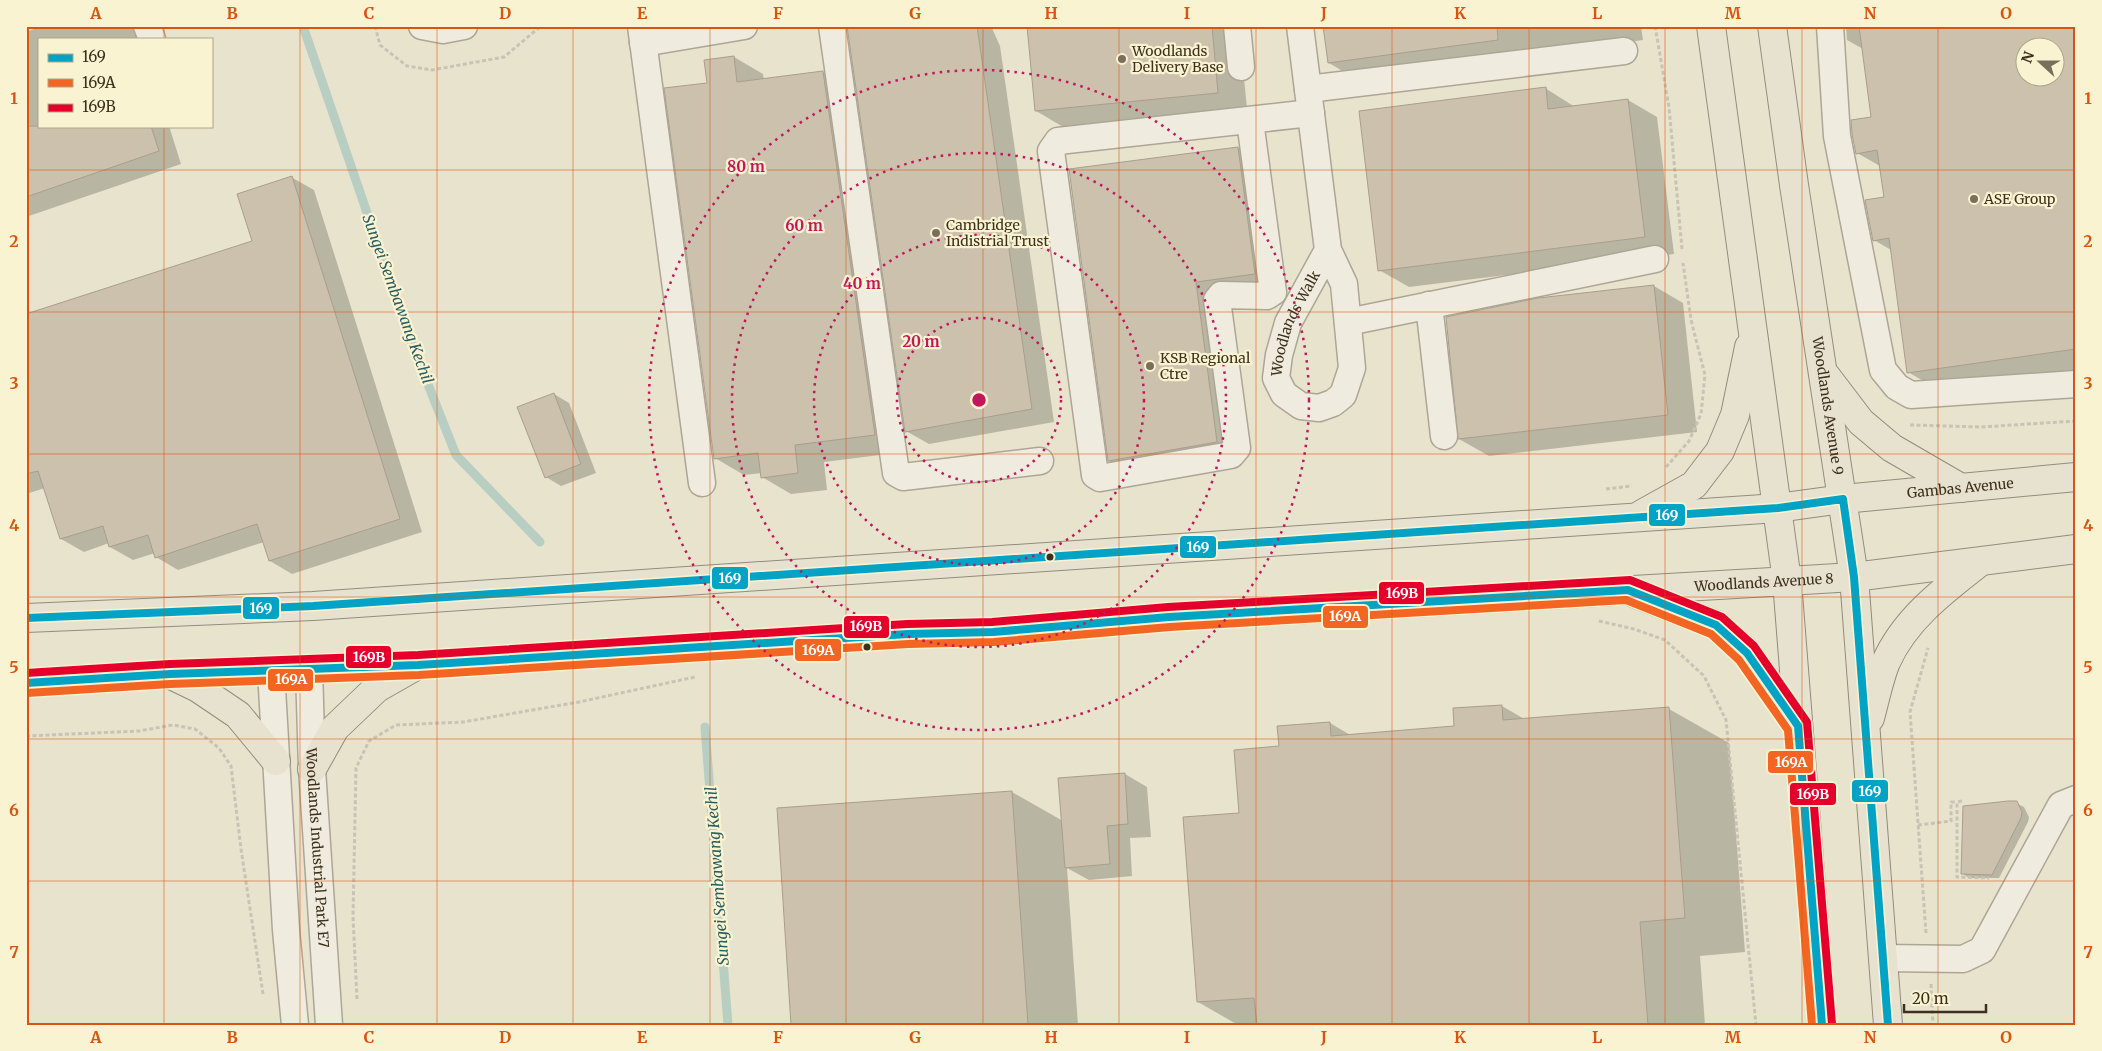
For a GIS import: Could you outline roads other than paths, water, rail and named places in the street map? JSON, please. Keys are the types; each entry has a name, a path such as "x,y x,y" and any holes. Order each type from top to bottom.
{"main road":[{"path":"1711,26 1787,581 1822,1025"},
{"name":"Woodlands Avenue 9","path":"1772,26 1794,185 1854,577 1888,1025"},
{"path":"1637,517 1694,485 1720,451 1735,415 1753,327"},
{"path":"1824,372 1860,422 1892,448 1961,488"},
{"name":"Gambas Avenue","path":"1843,499 2076,477"},
{"path":"26,618 309,606 1778,508 1843,499"},
{"path":"1854,577 2076,549"},
{"path":"1865,735 1886,662 1903,634 1931,600 1981,561"},
{"name":"Woodlands Avenue 8","path":"26,683 170,674 418,665 889,635 993,632 1168,617 1854,577"},
{"path":"1628,590 1716,625 1747,653 1798,726"},
{"path":"312,769 336,728 377,688 418,665"},
{"path":"170,674 198,688 238,715 276,761"}],"street":[{"path":"147,26 152,38"},
{"path":"422,26 443,30 464,26"},
{"path":"702,483 642,35 744,26"},
{"path":"832,26 896,473 903,476 1040,461"},
{"path":"1237,26 1242,67"},
{"name":"Woodlands Walk","path":"1300,26 1328,250 1344,284 1352,368 1343,395 1333,403 1319,408 1301,406 1284,394 1276,378 1279,355 1288,323 1328,250"},
{"path":"1830,26 1837,136 1883,370 1897,387 1911,395 2076,384"},
{"path":"1250,121 1272,292 1267,296 1221,295 1217,300 1237,448 1231,455 1100,478 1095,475 1051,151 1058,141 1250,121 1310,101 1624,51"},
{"path":"1348,322 1655,259"},
{"path":"1429,305 1444,436"},
{"name":"Woodlands Industrial Park E7","path":"309,669 312,769 329,1025"},
{"path":"271,671 286,930 295,1025"},
{"path":"1883,958 1963,959 1982,950 2061,805 2076,799"}],"waterway":[{"name":"Sungei Sembawang Kechil","path":"303,26 412,344 456,455 540,542"},
{"name":"Sungei Sembawang Kechil","path":"705,727 728,1025"}],"place":[{"name":"Woodlands Delivery Base","path":"1122,59"},
{"name":"ASE Group","path":"1974,199"},
{"name":"Cambridge Indistrial Trust","path":"936,233"},
{"name":"KSB Regional Ctre","path":"1150,366"}]}
